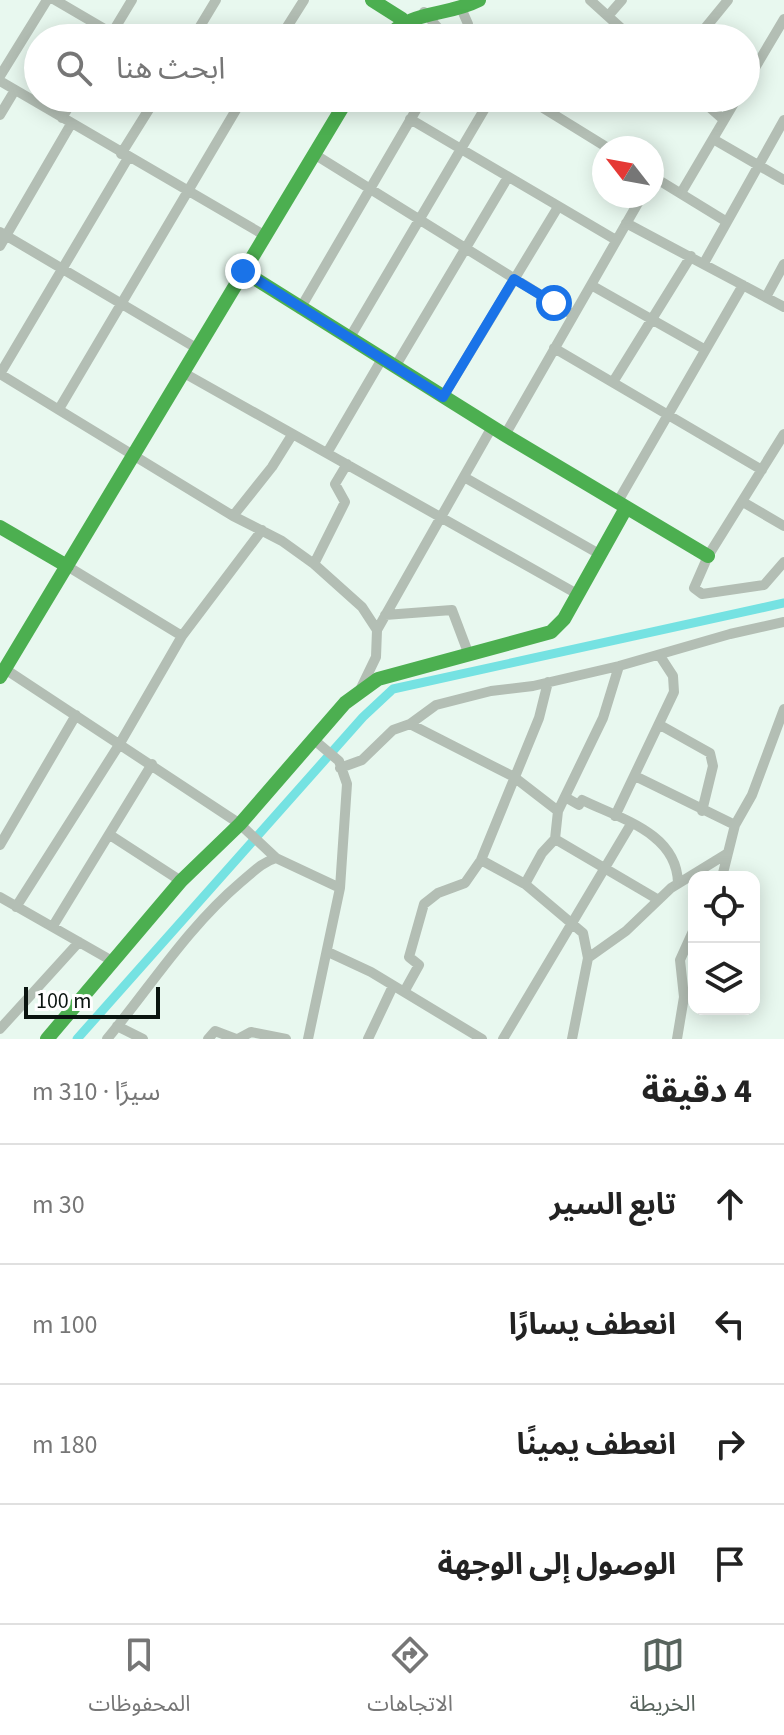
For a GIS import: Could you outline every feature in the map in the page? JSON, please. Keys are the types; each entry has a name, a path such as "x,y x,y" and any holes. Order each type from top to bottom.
{"street":[{"path":"33,24 47,0"},
{"path":"55,0 94,24"},
{"path":"120,24 132,0"},
{"path":"201,24 216,0"},
{"path":"289,24 304,0"},
{"path":"372,0 413,15 461,8 479,0"},
{"path":"389,0 426,24"},
{"path":"590,0 617,24"},
{"path":"608,16 622,0"},
{"path":"708,24 728,0"},
{"path":"461,8 468,24"},
{"path":"402,24 413,15"},
{"path":"760,59 784,19"},
{"path":"24,38 0,78 24,95"},
{"path":"0,115 15,90"},
{"path":"52,112 264,235"},
{"path":"70,112 2,238 63,269 198,349"},
{"path":"149,112 63,269 0,374 233,516 289,545 362,607 377,630"},
{"path":"59,409 235,112"},
{"path":"340,112 2,673 76,715 152,764 242,826 276,858 340,888"},
{"path":"300,309 414,112"},
{"path":"349,339 483,112"},
{"path":"550,112 592,138"},
{"path":"715,112 724,120"},
{"path":"681,193 729,112"},
{"path":"410,119 616,240"},
{"path":"704,263 784,120"},
{"path":"713,139 784,180"},
{"path":"314,154 573,315"},
{"path":"395,367 508,177"},
{"path":"664,184 727,222"},
{"path":"443,397 558,207"},
{"path":"47,1039 181,881 242,826 361,688 376,657 377,630 440,515 554,348 635,208"},
{"path":"626,223 784,307"},
{"path":"613,382 691,256"},
{"path":"766,297 784,264"},
{"path":"243,271 498,431 708,556"},
{"path":"591,285 704,349"},
{"path":"361,688 378,679 551,632 564,619 601,555 667,415 743,285"},
{"path":"554,348 762,470"},
{"path":"327,453 382,359"},
{"path":"184,373 579,595"},
{"path":"233,516 292,435"},
{"path":"783,439 708,556 694,582 694,588 702,594 764,585 784,562"},
{"path":"314,564 345,502 335,484 347,464"},
{"path":"464,477 601,555"},
{"path":"743,502 784,526"},
{"path":"0,527 182,636"},
{"path":"16,907 119,745 182,636 262,530"},
{"path":"385,615 452,610 469,655"},
{"path":"340,765 362,760 393,730 410,724 436,705 465,696 619,666 784,622"},
{"path":"615,816 660,725 675,684 660,656"},
{"path":"525,884 542,853 555,839 558,811 603,718 619,666"},
{"path":"404,992 419,965 409,957 424,904 438,893 465,883 481,860 539,718 548,682"},
{"path":"724,871 735,825 752,795 784,709"},
{"path":"0,845 76,715"},
{"path":"410,724 514,777 558,811"},
{"path":"660,725 710,753 713,766 702,811"},
{"path":"308,1039 340,888 347,784 340,765 316,741"},
{"path":"53,926 152,764"},
{"path":"635,776 735,825"},
{"path":"565,797 579,805 582,800 615,816 669,848 676,862 678,883"},
{"path":"503,1039 631,824"},
{"path":"110,835 181,881"},
{"path":"555,839 657,899"},
{"path":"588,958 626,931 657,899 678,883 728,853"},
{"path":"107,1039 170,953 216,903 262,864 276,858"},
{"path":"481,860 525,884 583,933 588,958 572,1039"},
{"path":"0,897 114,962"},
{"path":"0,1029 79,942"},
{"path":"677,1039 684,997 680,960 688,942"},
{"path":"328,952 404,992 482,1039"},
{"path":"368,1039 393,986"},
{"path":"117,1026 143,1039"},
{"path":"208,1039 215,1031 238,1039 251,1032 286,1039"}],"waterway":[{"path":"77,1039 363,717 393,689 784,603"}],"traffic: fast":[{"path":"372,0 402,19"},
{"path":"404,24 479,0"},
{"path":"0,677 340,112"},
{"path":"243,271 505,435 708,556"},
{"path":"47,1039 181,881 240,824 345,703 378,679 551,632 564,619 626,508"},
{"path":"0,527 67,566"}],"route":[{"path":"243,271 443,397 514,279 554,303"}]}
